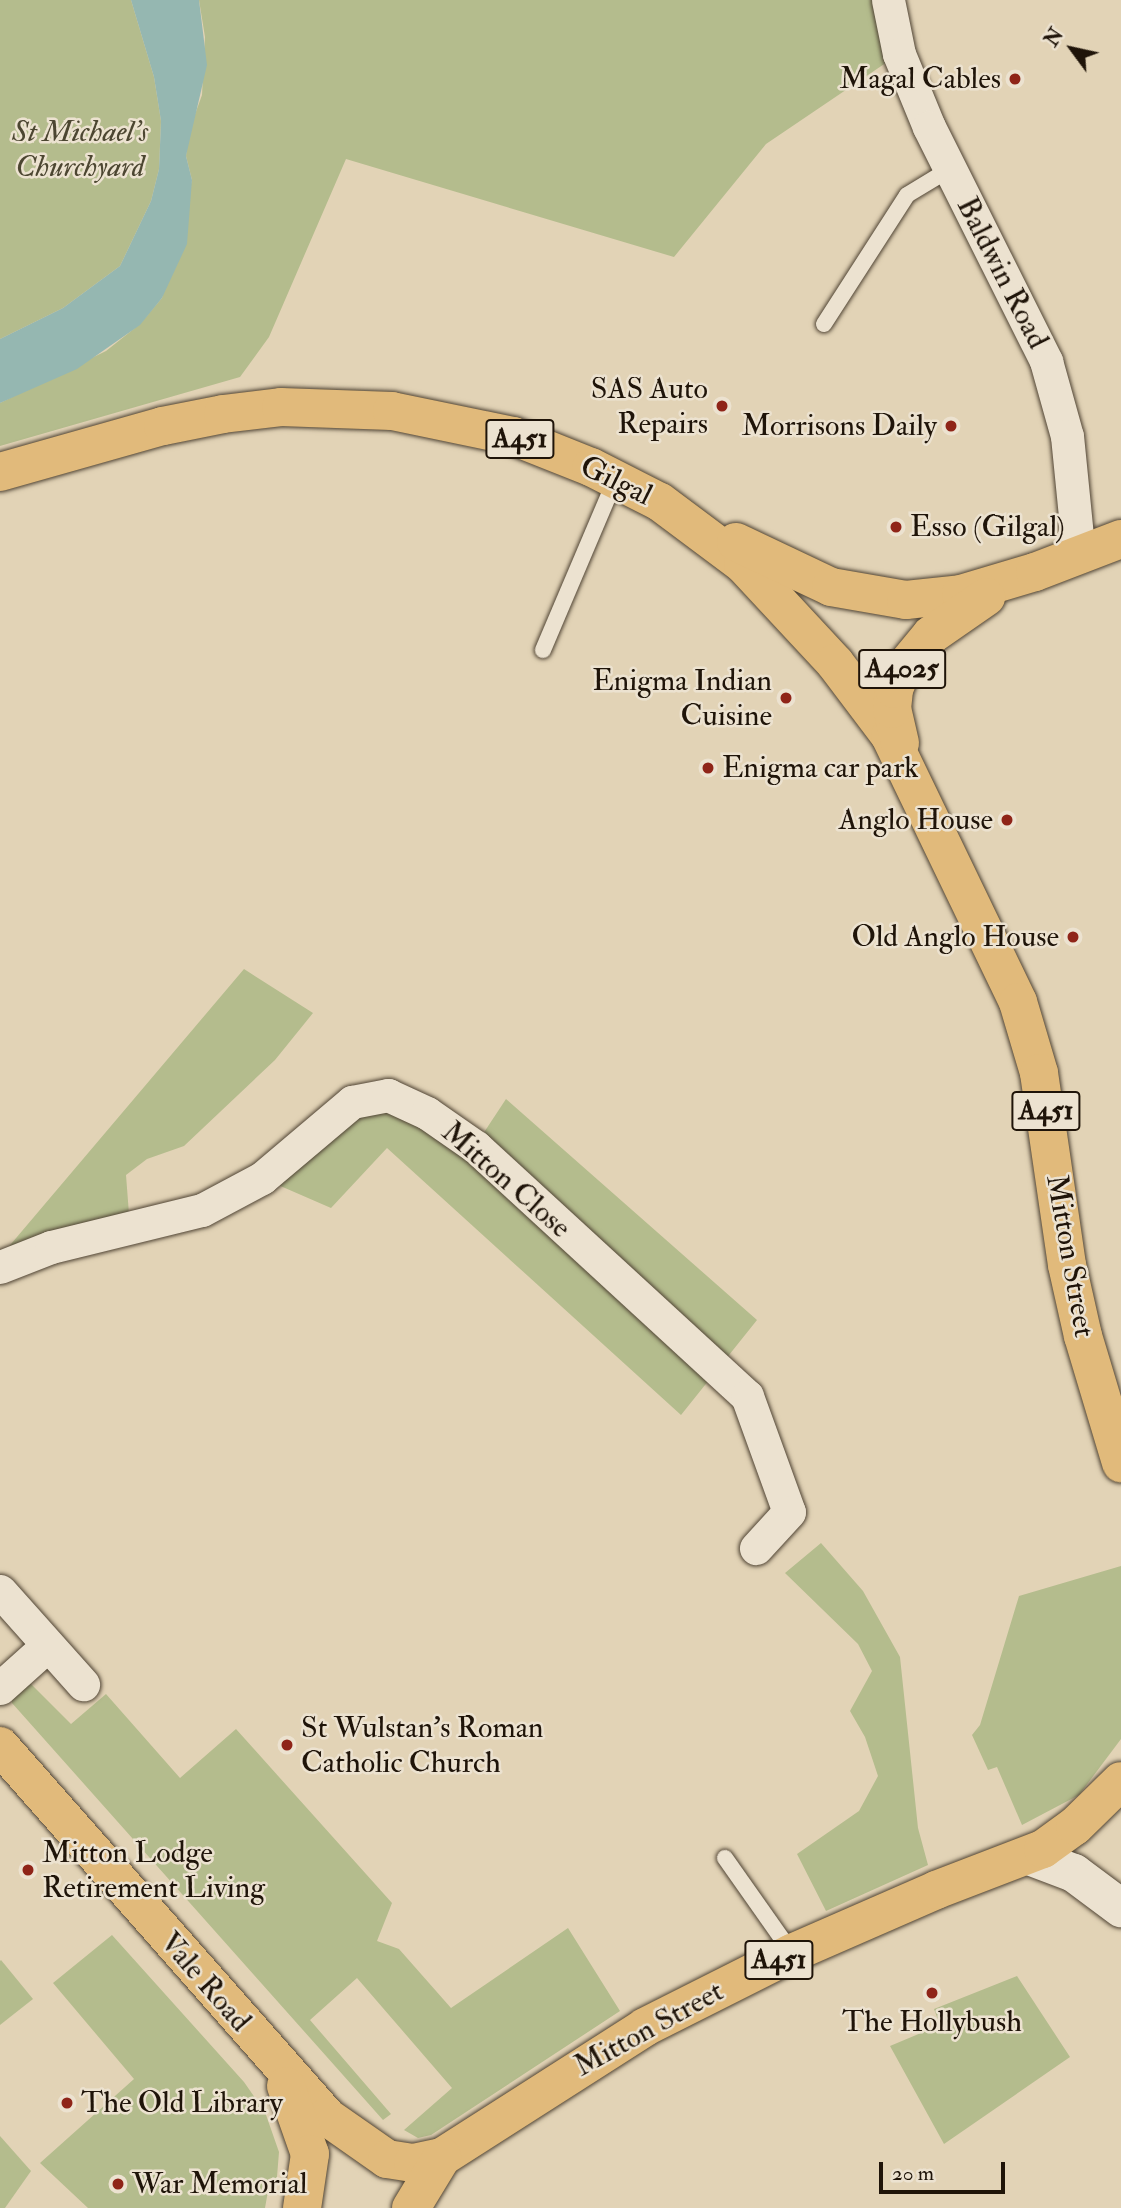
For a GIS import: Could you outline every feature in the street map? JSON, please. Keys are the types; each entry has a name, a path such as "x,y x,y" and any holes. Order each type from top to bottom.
{"main road":[{"name":"Gilgal","path":"0,472 210,417 281,407 392,411 501,433 616,478 660,502 743,564 802,626 874,711 912,778"},
{"path":"660,502 805,577 860,595 923,599 961,594 1035,572"},
{"name":"A4025","path":"912,778 892,709 894,689 911,655 948,620 1035,572 1121,539"},
{"name":"Mitton Street","path":"912,778 996,950 1032,1042 1067,1265 1083,1336 1121,1463"},
{"name":"Vale Road","path":"0,1746 272,2060"},
{"name":"Mitton Street","path":"442,2157 645,2027 792,1953 936,1889 1029,1856 1075,1826 1121,1781"},
{"path":"272,2060 307,2137 310,2168 302,2208"},
{"name":"A451","path":"272,2060 327,2117 369,2150 387,2159 413,2164 442,2157"},
{"name":"A451","path":"411,2208 442,2157"}],"street":[{"name":"Baldwin Road","path":"888,0 900,54 950,169 1046,361 1067,436 1079,556"},
{"name":"Mitton Close","path":"0,1267 51,1247 202,1210 262,1178 352,1102 388,1095 427,1113 475,1147 747,1396 789,1512 756,1548"},
{"path":"0,1591 83,1684"},
{"path":"0,1688 48,1644"},
{"path":"1029,1856 1074,1873 1121,1908"}],"lane":[{"path":"824,324 907,195 950,169"},
{"path":"543,650 616,478"},
{"path":"725,1858 792,1953"}],"green space":[{"name":"St Michael's Churchyard","path":"0,0 131,0 154,77 161,121 159,169 151,201 120,266 63,308 0,339"},
{"path":"199,0 888,0 899,54 766,144 674,257 346,159 269,337 240,377 0,446 0,403 106,351 140,324 162,298 192,180 186,156 189,131 202,95 205,37"},
{"path":"244,969 313,1013 275,1060 184,1146 147,1159 126,1175 130,1227 0,1257"},
{"path":"388,1095 475,1146 506,1099 757,1320 681,1415 387,1148 331,1208 262,1178"},
{"path":"821,1543 863,1591 900,1657 918,1828 928,1865 826,1911 797,1854 859,1811 878,1776 865,1737 850,1711 872,1671 858,1644 785,1573"},
{"path":"1121,1566 1121,1739 1079,1795 1022,1825 997,1767 988,1770 972,1735 980,1725 1019,1596"},
{"path":"29,1682 71,1724 106,1694 180,1778 236,1729 392,1903 377,1941 399,1949 451,2008 568,1928 620,2011 431,2135 418,2138 404,2130 452,2088 357,1978 310,2020 391,2114 383,2120 12,1703 12,1697"},
{"path":"112,1935 244,2082 265,2112 279,2152 277,2177 268,2191 265,2208 88,2208 40,2163 134,2079 53,1983"},
{"path":"0,1961 33,1999 0,2025"},
{"path":"1017,1976 1070,2057 944,2144 890,2046 940,2025 934,2009"},
{"path":"0,2136 31,2171 5,2208 0,2208"}],"water":[{"path":"131,0 199,0 207,65 186,156 192,180 187,244 162,298 140,325 77,369 0,403 0,339 63,308 120,266 151,201 159,169 161,121 154,77"}],"place":[{"name":"Magal Cables","path":"1015,79"},
{"name":"SAS Auto Repairs","path":"722,406"},
{"name":"Morrisons Daily","path":"951,426"},
{"name":"Esso (Gilgal)","path":"896,527"},
{"name":"Enigma Indian Cuisine","path":"786,698"},
{"name":"Enigma car park","path":"708,768"},
{"name":"Anglo House","path":"1007,820"},
{"name":"Old Anglo House","path":"1073,937"},
{"name":"St Wulstan's Roman Catholic Church","path":"287,1745"},
{"name":"Mitton Lodge Retirement Living","path":"28,1870"},
{"name":"The Hollybush","path":"932,1993"},
{"name":"The Old Library","path":"67,2103"},
{"name":"War Memorial","path":"118,2184"}]}
